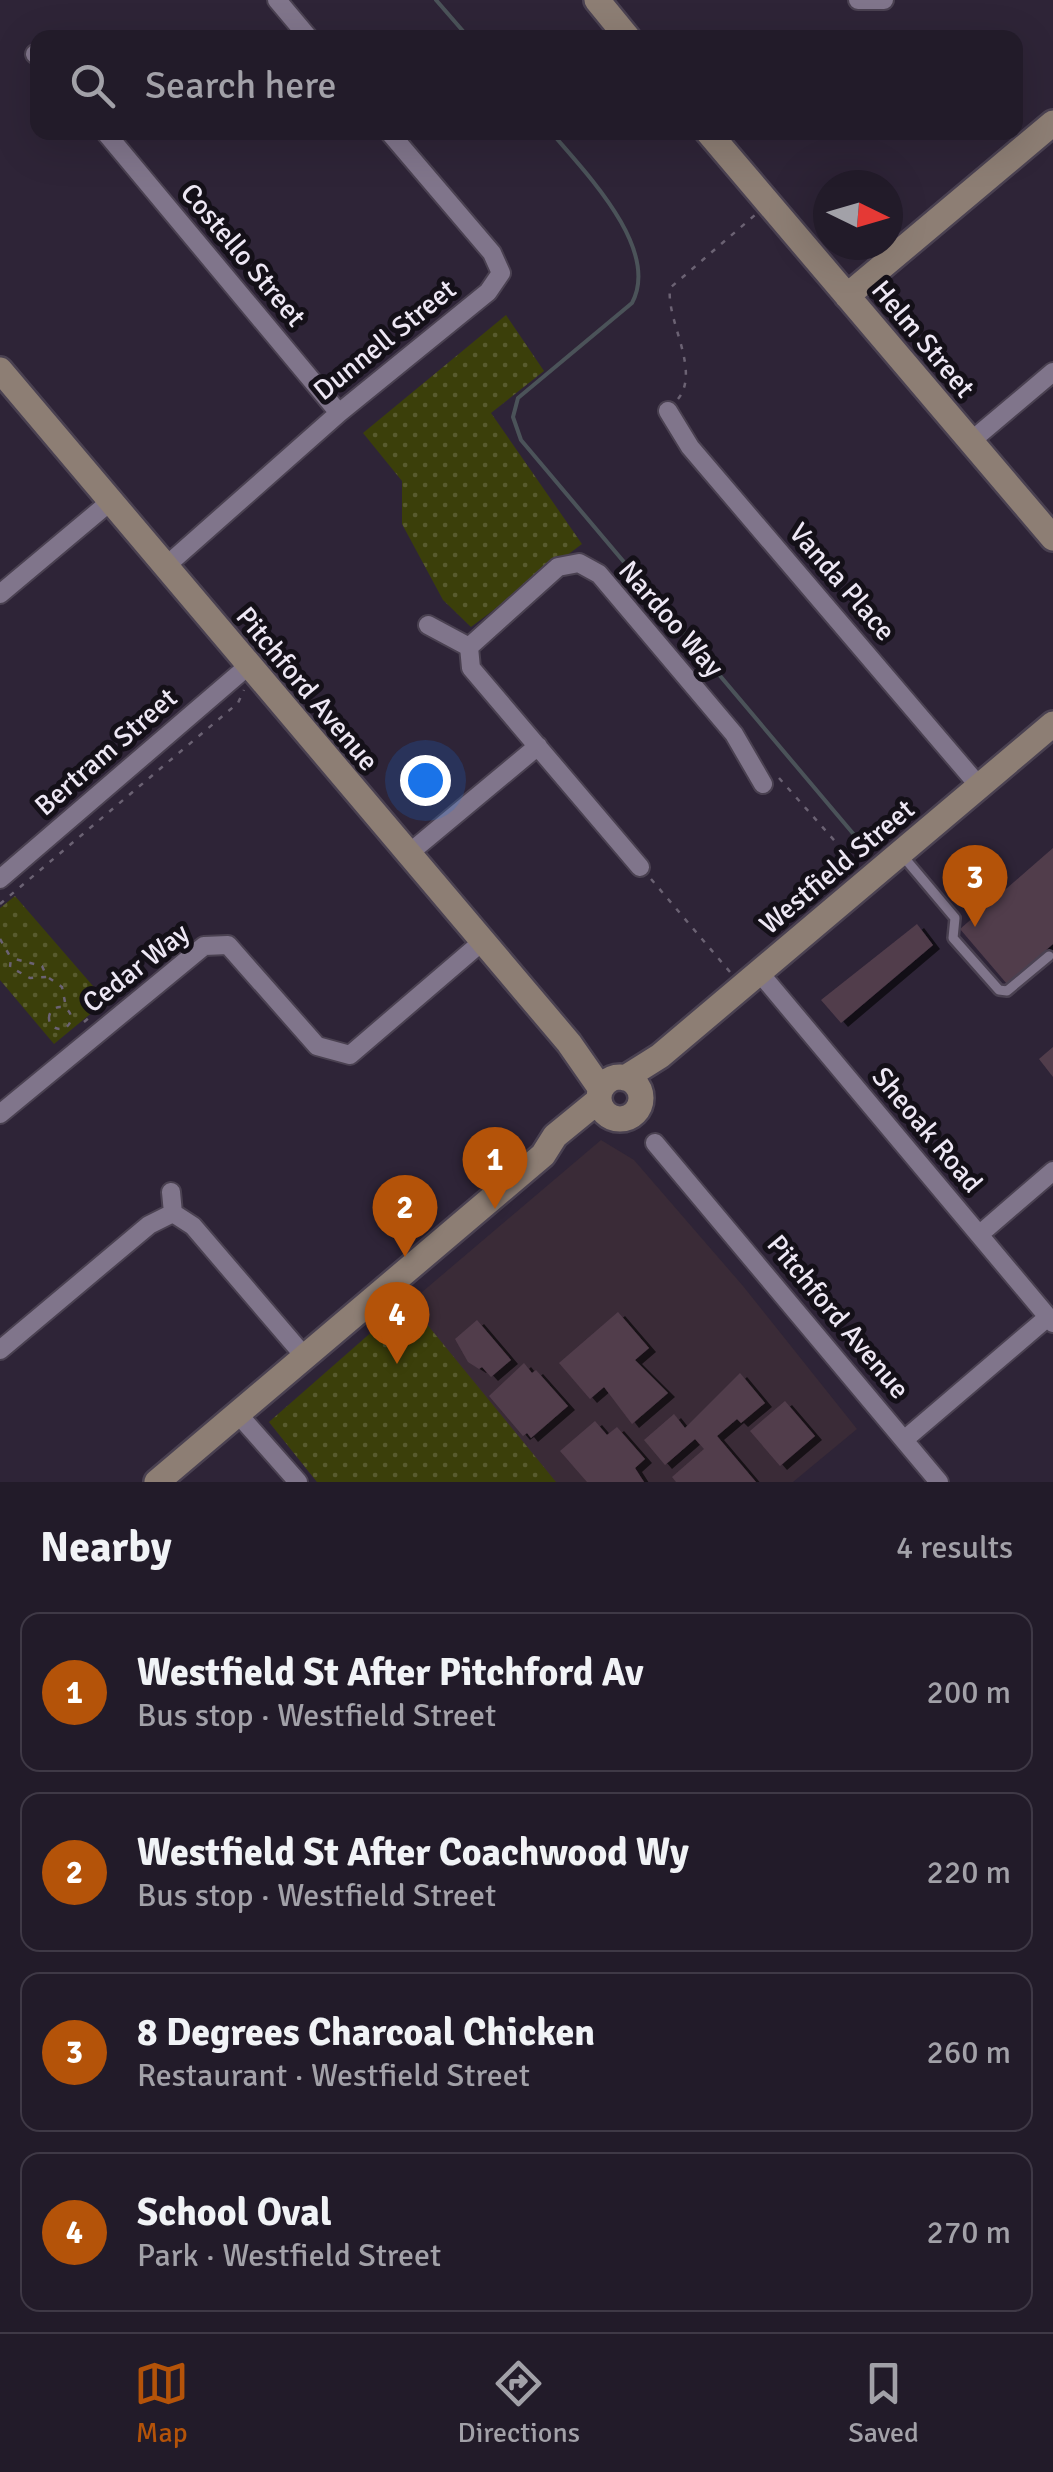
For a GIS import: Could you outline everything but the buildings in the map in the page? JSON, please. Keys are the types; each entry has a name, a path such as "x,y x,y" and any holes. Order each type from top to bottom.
{"street":[{"path":"277,0 302,30"},
{"path":"596,0 621,30"},
{"path":"858,0 884,0"},
{"path":"847,296 1053,122"},
{"name":"Costello Street","path":"112,140 339,413"},
{"name":"Dunnell Street","path":"166,566 339,413 488,292 501,273 492,253 397,140"},
{"name":"Helm Street","path":"715,140 1053,538"},
{"name":"Pitchford Avenue","path":"0,370 166,566 242,672 616,1093"},
{"path":"970,442 1053,372"},
{"name":"Vanda Place","path":"668,411 690,447 979,786"},
{"path":"0,594 111,501"},
{"name":"Nardoo Way","path":"468,647 558,567 579,563 598,574 771,781"},
{"path":"428,625 468,647 471,668 640,867"},
{"name":"Bertram Street","path":"0,879 242,672"},
{"name":"Westfield Street","path":"158,1482 544,1155 558,1151 616,1093 1053,724"},
{"path":"407,855 538,746"},
{"name":"Cedar Way","path":"0,1114 204,946 228,945 316,1046 350,1055 483,941"},
{"name":"Sheoak Road","path":"759,972 1050,1320"},
{"name":"Pitchford Avenue","path":"654,1143 939,1482"},
{"path":"980,1234 1053,1171"},
{"path":"170,1192 173,1213 193,1226 305,1357"},
{"path":"0,1350 149,1225 173,1213"},
{"path":"904,1440 1050,1320"},
{"path":"238,1414 298,1482"}],"lane":[{"path":"900,853 956,918 953,938 999,990 1007,991 1048,956"}],"path":[{"path":"668,411 684,393 685,368 670,288 769,204"},
{"path":"0,904 238,703 244,688 242,672"},
{"path":"771,781 856,866"},
{"path":"640,867 730,972"},
{"path":"0,940 11,958 10,968 22,976 47,977 62,987 70,1024"},
{"path":"11,958 42,966 47,977"},
{"path":"65,1009 52,1012 50,1022 58,1029 76,1026"}],"shaded area":[{"path":"601,1140 634,1160 743,1286 857,1429 793,1482 317,1482 269,1422"}],"green space":[{"path":"506,315 544,371 491,413 582,544 471,627 443,600 402,524 402,481 363,433"},
{"path":"15,896 106,1001 54,1044 0,980 0,908"},
{"path":"407,1301 556,1482 317,1482 269,1422"}],"waterway":[{"path":"436,0 462,30"},
{"path":"558,140 615,212 636,259 638,282 632,303 518,398 513,417 521,440 856,837"}],"place":[{"name":"8 Degrees Charcoal Chicken","path":"975,927"},
{"name":"Westfield St After Pitchford Av","path":"495,1209"},
{"name":"Westfield St After Coachwood Wy","path":"405,1257"},
{"name":"School Oval","path":"397,1364"}]}
